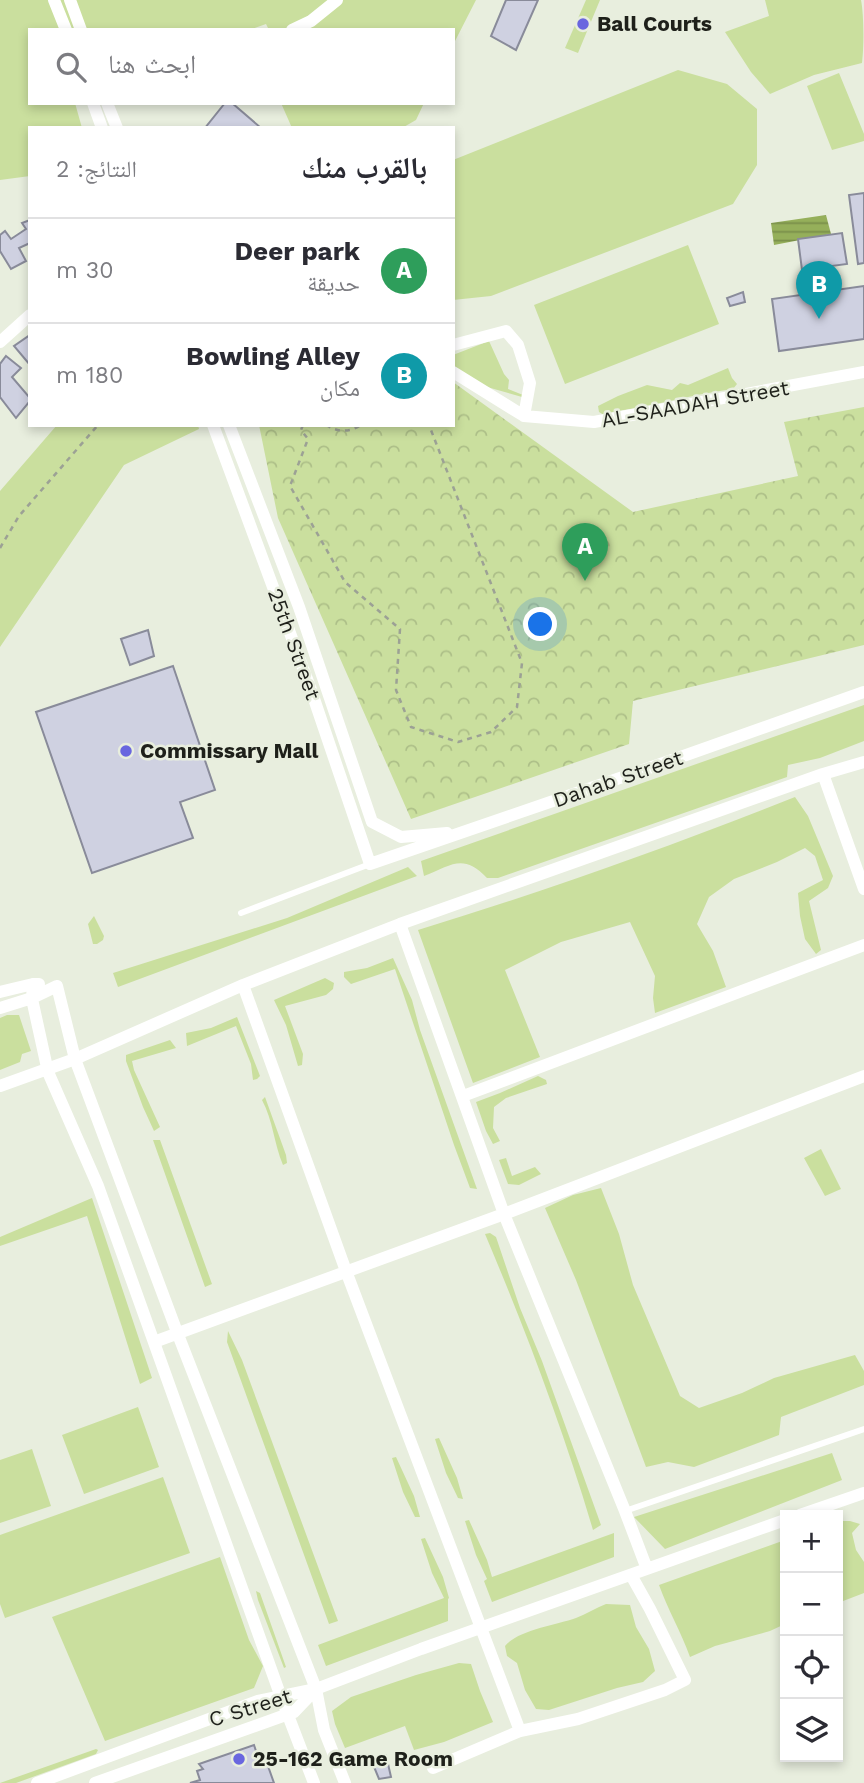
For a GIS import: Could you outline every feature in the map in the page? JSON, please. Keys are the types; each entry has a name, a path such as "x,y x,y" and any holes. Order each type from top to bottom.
{"street":[{"path":"54,0 64,28"},
{"path":"70,0 80,28"},
{"path":"296,28 311,21 337,0"},
{"path":"94,105 101,126"},
{"path":"109,105 116,126"},
{"path":"0,342 28,317"},
{"path":"455,344 506,331 518,345 530,383 524,416"},
{"name":"AL-SAADAH Street","path":"455,373 524,416 594,422 864,372"},
{"name":"25th Street","path":"214,427 310,687 370,864"},
{"name":"25th Street","path":"230,427 299,607 372,822 401,837 467,831"},
{"name":"Dahab Street","path":"370,864 864,692"},
{"path":"0,1086 75,1059 243,985 400,924 823,774 864,762"},
{"path":"823,774 864,889"},
{"path":"400,924 504,1214 647,1569"},
{"path":"463,1096 864,945"},
{"path":"0,992 33,984 57,986"},
{"path":"33,984 32,998 47,1069 98,1186 314,1783"},
{"path":"243,985 346,1270 520,1731"},
{"path":"0,1008 32,998 57,986"},
{"path":"57,986 75,1059 177,1332 316,1689 324,1730 345,1783"},
{"path":"153,1342 504,1214 864,1076"},
{"path":"98,1186 120,1179"},
{"path":"815,1510 864,1493"},
{"path":"316,1689 780,1522"},
{"path":"433,1768 520,1731 578,1719 664,1690 685,1680 631,1575"},
{"name":"C Street","path":"37,1783 258,1701 316,1689"},
{"name":"C Street","path":"95,1783 294,1712 316,1689"}],"lane":[{"path":"241,913 370,864"},
{"path":"625,1511 864,1429"}],"path":[{"path":"0,548 19,516 96,427"},
{"path":"302,427 301,430 308,439 290,486 345,582 400,629 396,690 411,727 458,742 491,732 517,707 522,663 430,427"},
{"path":"330,427 347,431 356,427"}],"green space":[{"path":"0,0 476,0 455,41 455,28 268,28 266,24 255,28 28,28 28,105 76,105 81,126 28,126 28,176 0,180"},
{"name":"Ball Courts","path":"586,0 600,0 578,53 565,48"},
{"path":"765,0 861,0 862,63 814,75 770,94 751,72 725,32 769,16"},
{"path":"678,70 727,84 757,109 757,165 733,204 491,296 455,300 455,159"},
{"path":"839,73 864,134 864,141 832,150 807,86"},
{"path":"282,105 423,105 416,120 406,126 291,126"},
{"path":"688,245 719,324 565,384 534,305"},
{"path":"489,341 509,380 508,389 523,395 522,397 487,387 455,367 455,354"},
{"path":"728,368 737,384 733,389 604,415 599,412 598,406 647,385 672,390 680,383 688,385"},
{"path":"455,383 633,512 798,476 784,422 864,407 864,645 633,701 629,744 411,819 278,518 259,427 455,427"},
{"path":"55,427 198,427 124,465 0,647 0,491"},
{"path":"864,705 864,741 820,758 788,765 787,777 498,878 487,878 479,870 464,863 450,865 424,876 421,861"},
{"path":"795,797 808,816 833,876 828,888 809,901 821,950 816,954 805,939 800,916 798,893 823,880 815,856 805,848 734,879 709,897 697,924 713,951 726,987 655,1013 655,976 630,922 561,942 505,970 540,1057 473,1083 418,930 608,867"},
{"path":"408,867 417,876 118,987 113,973 287,918"},
{"path":"94,916 104,936 97,944 93,944 88,924"},
{"path":"393,958 412,1000 420,1030 477,1189 470,1188 395,969 351,984 344,977 344,972 367,968"},
{"path":"325,978 334,983 333,989 326,995 285,1006 303,1054 302,1065 298,1066 286,1025 274,1000"},
{"path":"19,1015 31,1051 22,1054 20,1062 0,1070 0,1018"},
{"path":"237,1017 260,1076 257,1079 253,1080 251,1064 236,1026 187,1046 186,1033 211,1028"},
{"path":"170,1040 176,1048 132,1061 160,1127 154,1131 126,1055"},
{"path":"538,1076 546,1080 547,1084 506,1098 494,1107 493,1128 500,1141 493,1144 476,1102"},
{"path":"265,1097 286,1155 287,1163 283,1165 262,1100"},
{"path":"153,1140 160,1140 212,1284 205,1287"},
{"path":"821,1149 841,1189 825,1196 804,1158"},
{"path":"506,1158 512,1176 535,1167 541,1174 519,1185 508,1184 499,1160"},
{"path":"601,1188 619,1234 633,1285 680,1396 699,1408 774,1378 855,1355 864,1371 864,1385 781,1417 779,1435 694,1467 668,1462 646,1467 576,1280 545,1208 573,1195"},
{"path":"92,1198 152,1378 140,1384 87,1216 0,1246 0,1237"},
{"path":"490,1233 496,1237 601,1525 593,1530 543,1380 485,1234"},
{"path":"228,1331 242,1360 338,1621 329,1624 227,1342"},
{"path":"138,1407 159,1467 84,1494 62,1435"},
{"path":"439,1438 457,1478 463,1499 458,1498 446,1473 435,1439"},
{"path":"32,1449 51,1506 0,1523 0,1460"},
{"path":"832,1453 842,1480 665,1549 634,1517"},
{"path":"396,1457 414,1496 420,1517 415,1517 403,1492 392,1458"},
{"path":"163,1477 190,1553 5,1618 0,1604 0,1535"},
{"path":"469,1520 492,1577 614,1533 614,1557 492,1602 484,1581 487,1579 465,1521"},
{"path":"843,1521 860,1524 852,1533 856,1550 864,1562 864,1593 843,1601"},
{"path":"425,1538 443,1577 449,1598 448,1621 326,1666 318,1645 444,1598 432,1573 421,1539"},
{"path":"780,1542 780,1626 770,1631 715,1646 690,1657 659,1585"},
{"path":"220,1557 249,1640 263,1666 254,1688 105,1741 52,1617"},
{"path":"256,1591 260,1593 286,1667 284,1668 258,1600"},
{"path":"606,1604 630,1605 636,1627 649,1649 655,1671 643,1682 549,1710 536,1709 525,1690 517,1663 507,1656 505,1646 528,1632 576,1618"},
{"path":"459,1663 471,1664 493,1722 444,1742 414,1750 405,1726 345,1748 332,1711 351,1697"},
{"path":"96,1749 96,1754 16,1783 0,1783"}],"shaded area":[{"path":"826,215 831,234 774,245 771,223"}],"building":[{"path":"506,0 538,0 516,50 491,36"},
{"path":"223,105 234,105 259,126 207,126"},
{"path":"864,193 864,263 858,264 849,195"},
{"path":"28,221 28,244 19,248 26,261 11,269 0,251 0,235 5,231 11,239 26,229 22,223"},
{"path":"842,233 847,264 802,270 798,239"},
{"path":"864,286 864,339 779,351 772,299"},
{"path":"743,292 745,302 730,306 727,298"},
{"path":"28,336 28,363 14,346"},
{"path":"6,356 21,368 12,377 28,396 28,403 16,418 0,397 0,364"},
{"path":"148,630 154,656 130,665 121,639"},
{"name":"Commissary Mall","path":"173,666 215,790 180,802 193,838 92,873 36,712"},
{"name":"25-162 Game Room","path":"254,1745 257,1754 263,1752 274,1783 190,1783 200,1780 197,1771 203,1769 199,1764"},
{"path":"386,1755 391,1777 379,1779 370,1757"}],"place":[{"name":"Ball Courts","path":"583,24"},
{"name":"Bowling Alley","path":"819,319"},
{"name":"Deer park","path":"585,581"},
{"name":"Commissary Mall","path":"126,751"},
{"name":"25-162 Game Room","path":"239,1759"}]}
